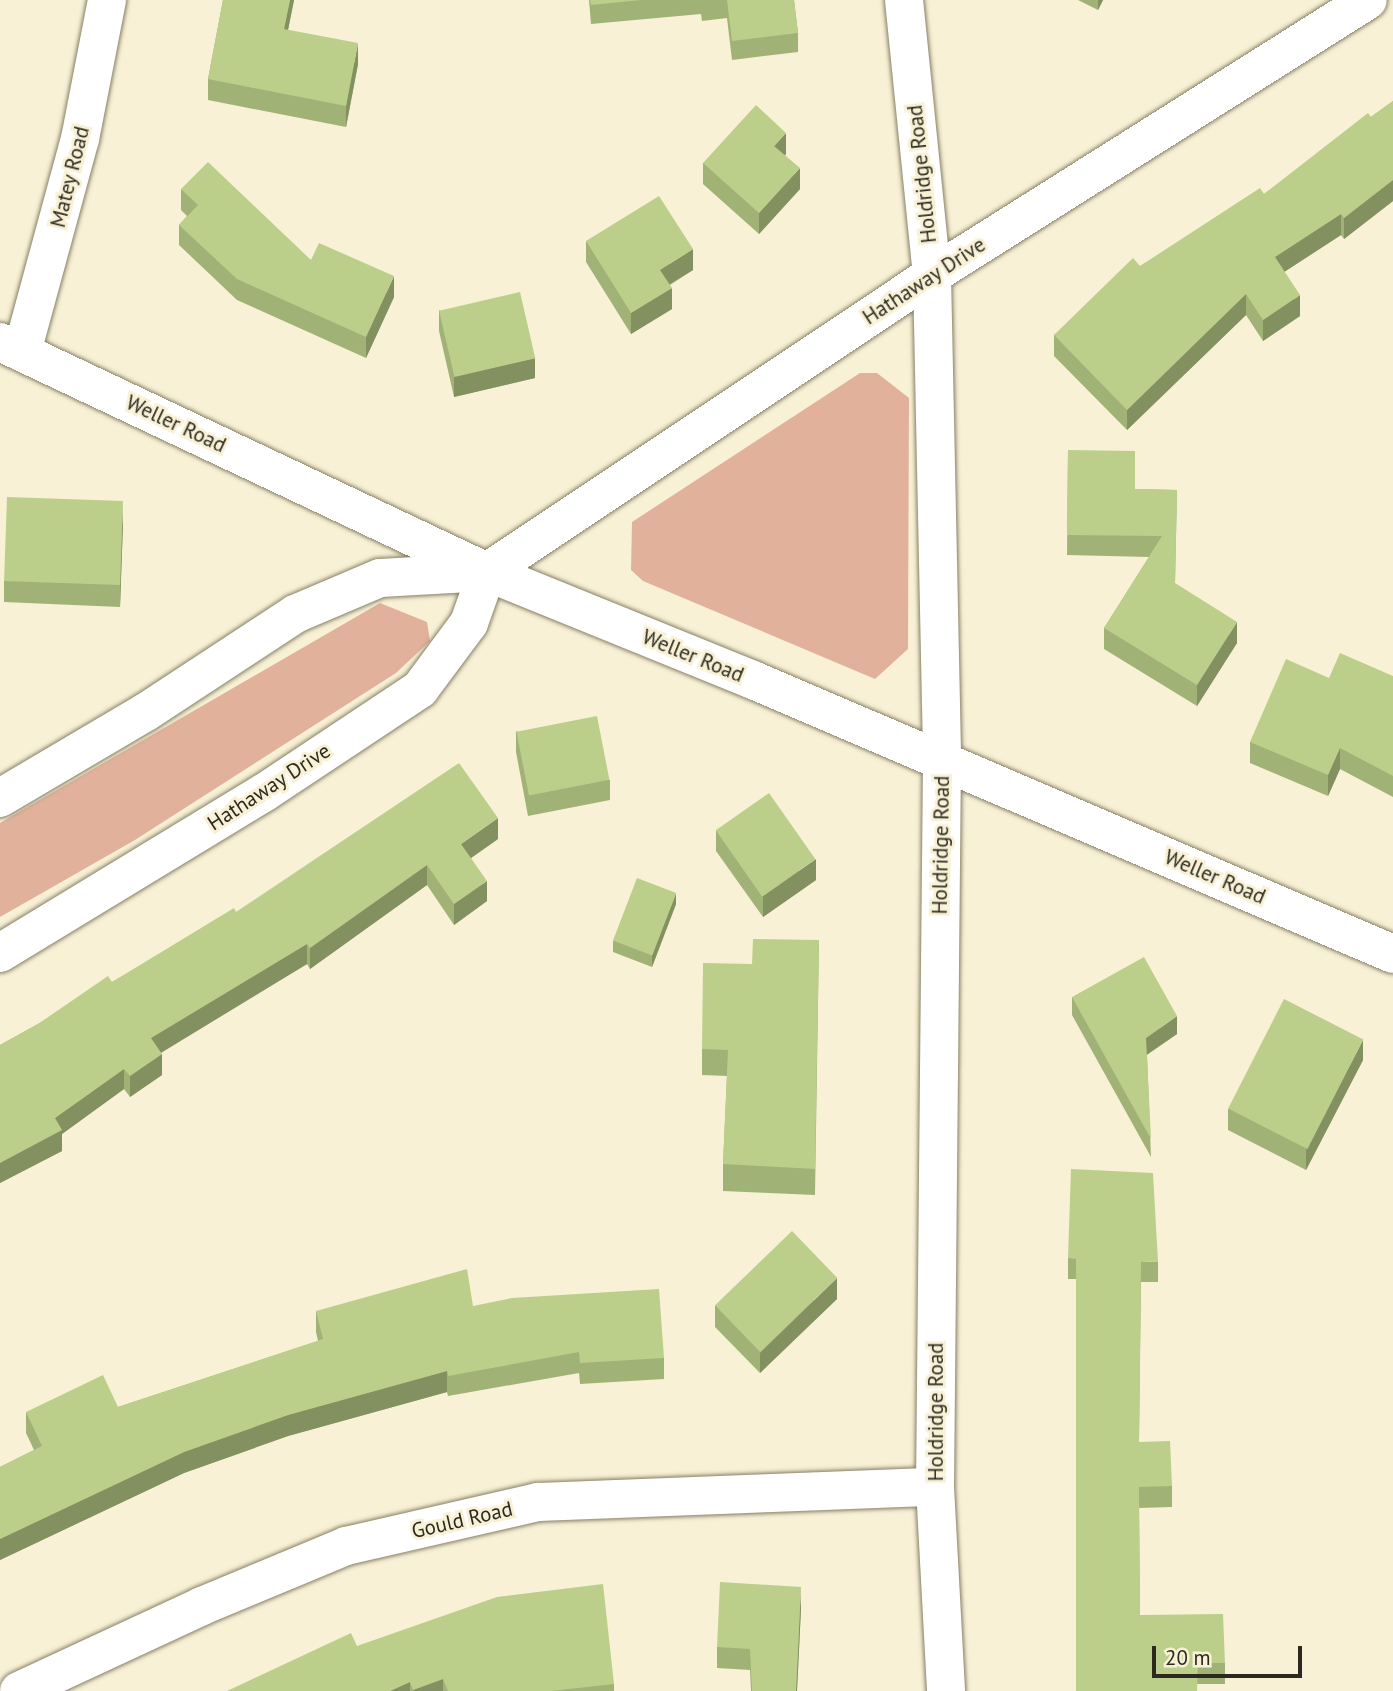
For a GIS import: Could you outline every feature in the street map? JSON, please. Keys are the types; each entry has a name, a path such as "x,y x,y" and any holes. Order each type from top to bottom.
{"street":[{"name":"Matey Road","path":"11,347 80,139 107,0"},
{"name":"Holdridge Road","path":"904,0 932,275 942,760 935,1487 946,1691"},
{"name":"Hathaway Drive","path":"0,953 265,792 420,689 469,623 487,572 932,275 1368,0"},
{"name":"Weller Road","path":"11,347 487,572 942,760 1393,954"},
{"path":"0,797 146,712 295,614 380,578 487,572"},
{"name":"Gould Road","path":"19,1691 202,1606 346,1546 526,1505 935,1487"}],"shaded area":[{"path":"860,373 877,373 909,398 908,649 875,679 643,581 631,570 632,522"},
{"path":"380,603 427,622 430,641 396,673 135,840 0,917 0,823"}],"building":[{"path":"223,0 290,0 284,29 358,43 346,106 208,79"},
{"path":"590,0 641,0 591,5"},
{"path":"727,0 794,0 798,33 732,41"},
{"path":"1393,101 1393,180 1344,218 1341,214 1275,257 1300,295 1263,320 1246,294 1127,410 1054,335 1133,258 1140,266 1260,188 1264,194 1368,113 1371,117"},
{"path":"756,105 786,133 774,146 800,168 759,213 703,163"},
{"path":"208,162 311,260 319,243 394,276 366,337 237,279 179,225 198,205 181,189"},
{"path":"659,196 693,249 660,270 672,288 631,313 586,241"},
{"path":"520,292 535,358 454,377 439,311"},
{"path":"1068,450 1135,451 1135,489 1177,490 1175,583 1237,622 1197,685 1104,628 1162,536 1067,535"},
{"path":"7,497 123,501 120,585 4,581"},
{"path":"1340,653 1393,676 1393,776 1340,748 1328,775 1250,742 1286,659 1329,678"},
{"path":"597,716 609,780 529,795 517,732"},
{"path":"459,763 498,818 461,844 487,881 454,904 427,865 310,948 307,944 151,1038 162,1054 130,1076 124,1069 55,1118 62,1130 0,1163 0,1045 38,1024 108,976 112,982 234,908 236,912"},
{"path":"769,793 815,859 762,897 716,830"},
{"path":"637,878 676,893 652,956 613,941"},
{"path":"753,939 819,940 815,1169 723,1164 728,1050 702,1049 703,963 752,964"},
{"path":"1144,957 1177,1016 1146,1038 1151,1139 1072,997"},
{"path":"1284,999 1363,1039 1307,1149 1228,1109"},
{"path":"1071,1169 1153,1173 1158,1262 1141,1261 1139,1442 1170,1441 1172,1486 1139,1487 1140,1615 1223,1614 1225,1663 1198,1663 1197,1691 1076,1691 1076,1258 1068,1258"},
{"path":"792,1231 837,1278 760,1352 715,1305"},
{"path":"467,1269 473,1306 512,1298 659,1289 664,1358 580,1363 579,1352 448,1376 447,1371 288,1415 184,1452 0,1539 0,1467 42,1446 26,1412 103,1375 118,1407 323,1339 316,1311"},
{"path":"720,1582 801,1587 796,1691 752,1691 750,1649 717,1647"},
{"path":"603,1584 614,1684 551,1691 448,1691 443,1679 413,1690 410,1682 390,1691 227,1691 351,1633 357,1646 497,1597"}]}
